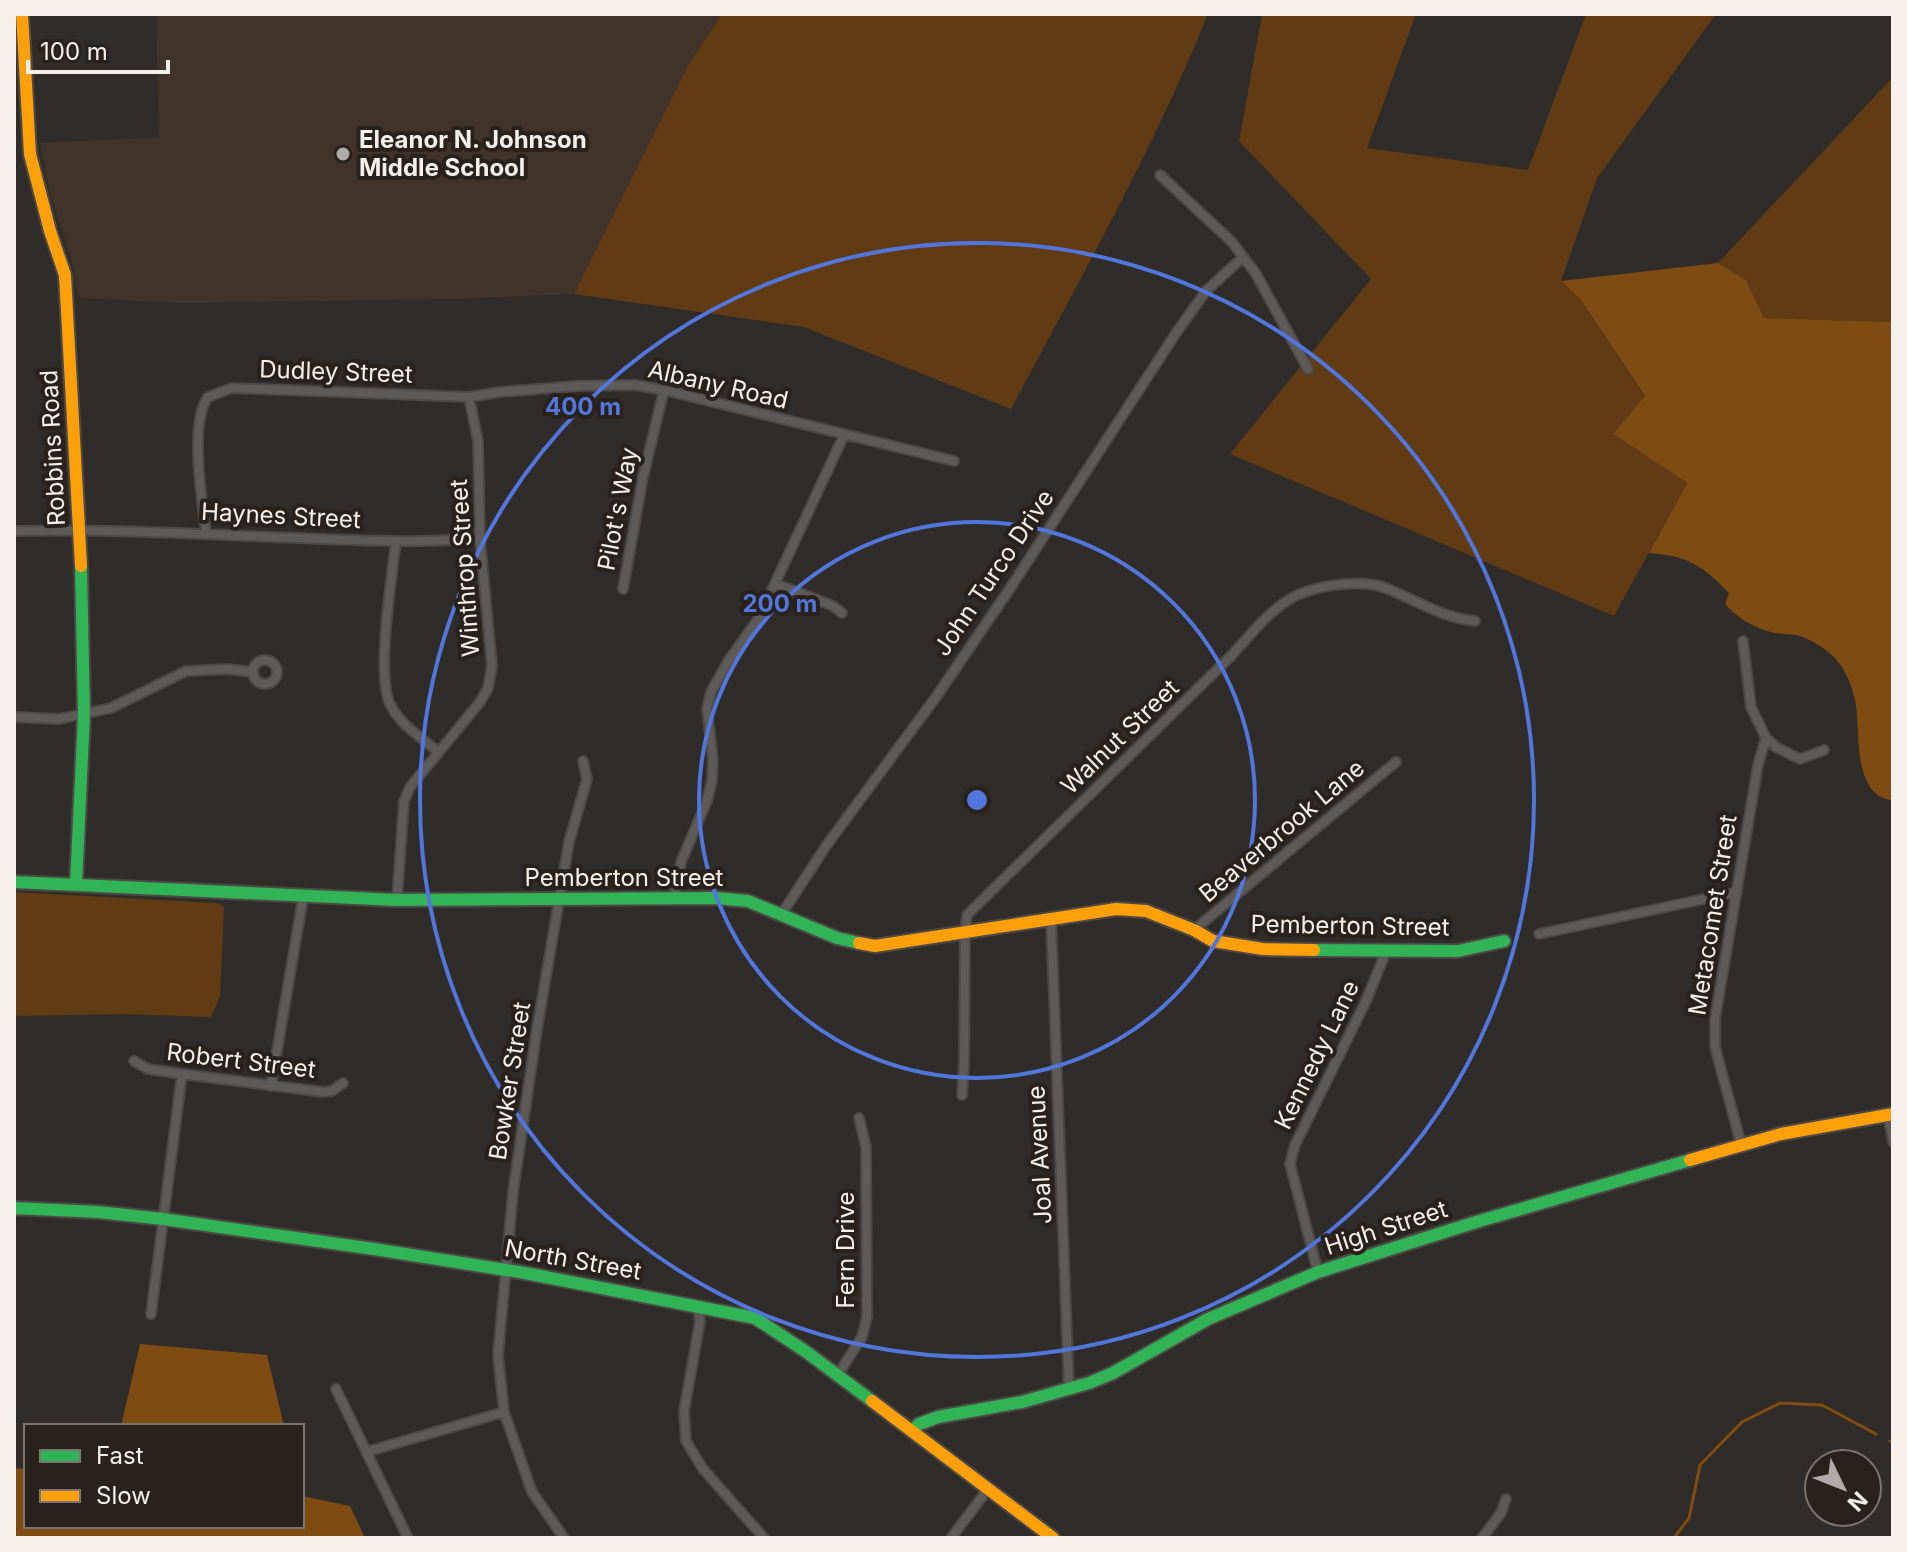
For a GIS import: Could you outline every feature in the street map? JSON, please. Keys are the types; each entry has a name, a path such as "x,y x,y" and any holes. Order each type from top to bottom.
{"street":[{"name":"Robbins Road","path":"22,14 30,154 65,275 80,529 84,715 76,884"},
{"path":"1160,175 1232,242 1256,274 1308,369"},
{"name":"John Turco Drive","path":"781,915 826,846 936,697 1003,599 1176,333 1206,291 1243,257"},
{"name":"Albany Road","path":"469,397 577,386 635,385 954,461"},
{"name":"Dudley Street","path":"206,532 199,438 205,402 216,392 232,388 469,397"},
{"name":"Pilot's Way","path":"623,589 643,477 664,390"},
{"name":"Winthrop Street","path":"397,900 404,801 410,787 480,702 488,688 492,666 480,539 478,441 469,397"},
{"path":"674,896 690,834 707,801 712,780 713,760 707,709 711,692 777,584 844,435"},
{"name":"Haynes Street","path":"14,531 206,532 396,541 480,539"},
{"path":"396,541 385,646 386,694 402,722 438,752"},
{"name":"Walnut Street","path":"962,1095 965,921 970,911 1261,624 1291,598 1353,582 1374,583 1444,615 1475,621"},
{"path":"777,584 833,606 842,613"},
{"path":"1743,641 1751,707 1766,738 1776,747 1800,759 1824,750"},
{"path":"14,717 59,719 111,708 186,671 228,669 253,672"},
{"name":"Metacomet Street","path":"1741,1144 1715,1047 1715,1019 1758,765 1766,738"},
{"name":"Bowker Street","path":"564,1538 532,1492 504,1412 498,1355 527,1097 569,842 587,779 583,761"},
{"name":"Beaverbrook Lane","path":"1194,930 1396,762"},
{"name":"Pemberton Street","path":"14,882 303,898 397,900 674,896 748,901 837,938 875,946 1101,910 1146,911 1213,941 1263,949 1458,951 1504,941"},
{"path":"1539,934 1737,892"},
{"path":"271,1086 303,898"},
{"name":"Joal Avenue","path":"1051,920 1069,1389"},
{"name":"Kennedy Lane","path":"1318,1272 1290,1164 1295,1145 1366,1001 1387,949"},
{"name":"Robert Street","path":"134,1061 148,1069 323,1092 332,1091 343,1083"},
{"path":"151,1314 182,1074"},
{"path":"1890,1114 1893,1142"},
{"name":"High Street","path":"912,1431 919,1424 938,1417 1022,1402 1113,1373 1208,1319 1318,1272 1741,1144 1890,1114"},
{"name":"Fern Drive","path":"837,1376 862,1337 867,1317 866,1147 859,1118"},
{"name":"North Street","path":"14,1208 163,1219 506,1269 755,1318 1053,1538"},
{"path":"698,1305 700,1321 684,1411 686,1441 703,1469 764,1538"},
{"path":"336,1389 408,1538"},
{"path":"366,1452 504,1412"},
{"path":"951,1538 988,1489"},
{"path":"1482,1538 1501,1513 1506,1499"}],"shaded area":[{"name":"Eleanor N. Johnson Middle School","path":"156,14 722,14 690,62 574,294 183,303 78,298 73,266 49,189 40,143 159,137"},
{"path":"722,14 1208,14 1140,164 1011,409 804,327 574,294 690,62"},
{"path":"1262,14 1416,14 1367,148 1528,170 1586,14 1716,14 1597,178 1561,281 1580,299 1645,397 1613,434 1687,483 1614,616 1230,454 1371,279 1239,141"},
{"path":"1893,77 1893,322 1764,318 1746,280 1718,263"},
{"path":"1718,263 1746,280 1764,318 1893,322 1893,800 1880,796 1865,776 1854,694 1843,669 1833,656 1804,637 1752,625 1725,604 1729,593 1711,575 1684,560 1649,553 1687,483 1613,434 1645,396 1580,299 1561,281"},
{"path":"14,892 217,903 224,907 220,997 211,1017 123,1014 14,1016"},
{"path":"140,1344 267,1355 284,1424 121,1424"},
{"path":"14,1468 24,1469 24,1528 304,1528 304,1496 350,1506 365,1538 14,1538"}],"waterway":[{"path":"1674,1538 1689,1518 1700,1465 1742,1422 1780,1403 1822,1405 1876,1434"}],"traffic: fast":[{"path":"76,884 84,715 81,566"},
{"path":"14,882 397,900 716,898 748,901 837,938 859,943"},
{"path":"1314,950 1458,951 1504,941"},
{"path":"912,1431 919,1424 938,1417 1022,1402 1089,1383 1113,1373 1208,1319 1318,1272 1690,1160"},
{"path":"14,1208 163,1219 374,1249 525,1273 755,1318 872,1401"}],"traffic: slow":[{"path":"22,14 30,154 65,275 81,566"},
{"path":"859,943 875,946 1116,909 1146,911 1213,941 1263,949 1314,950"},
{"path":"1690,1160 1781,1134 1893,1114"},
{"path":"872,1401 1053,1538"}],"place":[{"name":"Eleanor N. Johnson Middle School","path":"343,154"}]}
